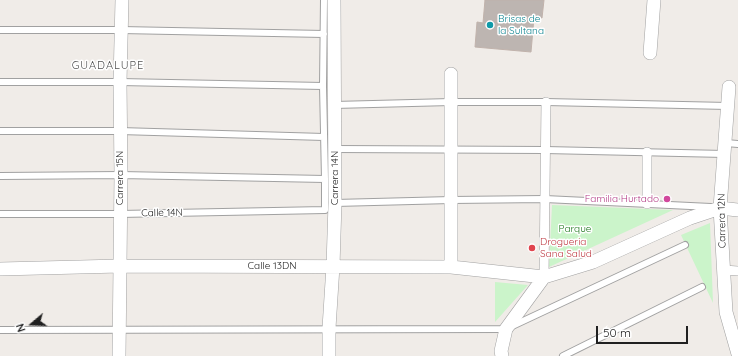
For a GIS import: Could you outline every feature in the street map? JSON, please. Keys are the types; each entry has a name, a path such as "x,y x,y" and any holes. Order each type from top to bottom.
{"street":[{"name":"Carrera 15N","path":"119,356 121,175 120,30 122,0"},
{"name":"Carrera 14N","path":"329,356 328,328 332,266 330,206 335,149 334,0"},
{"path":"650,53 654,0"},
{"path":"451,74 451,268"},
{"name":"Carrera 12N","path":"731,88 728,106 730,147 720,208 726,312 738,354"},
{"path":"502,356 501,351 506,329 544,277 546,102"},
{"path":"647,152 647,204"},
{"path":"544,277 593,262 690,218 720,208 738,210"},
{"name":"Calle 13DN","path":"0,269 120,266 332,266 451,268 544,277"},
{"path":"724,270 738,271"}],"lane":[{"path":"324,0 323,86 325,180 330,206"},
{"path":"0,30 120,30 324,34"},
{"path":"0,82 120,82 323,86"},
{"path":"334,105 451,102 546,102 728,106"},
{"path":"0,130 120,131 324,137"},
{"path":"335,149 647,152 730,147"},
{"path":"0,176 121,175 325,180"},
{"name":"Calle 14N","path":"0,214 120,214 451,200 545,199 720,208"},
{"path":"0,330 328,328 506,329 685,245"},
{"path":"563,356 702,287"}],"green space":[{"name":"Parque","path":"552,205 673,210 549,267"},
{"path":"710,223 713,303 681,235"},
{"path":"495,282 528,285 495,322"}],"building":[{"name":"Brisas de la Sultana","path":"485,0 544,0 542,18 534,18 531,52 475,47 477,22 483,23"}],"place":[{"name":"Brisas de la Sultana","path":"490,25"},
{"name":"Familia Hurtado","path":"667,199"},
{"name":"Drogueria Sana Salud","path":"532,248"}],"district":[{"name":"GUADALUPE","path":"108,66"}]}
